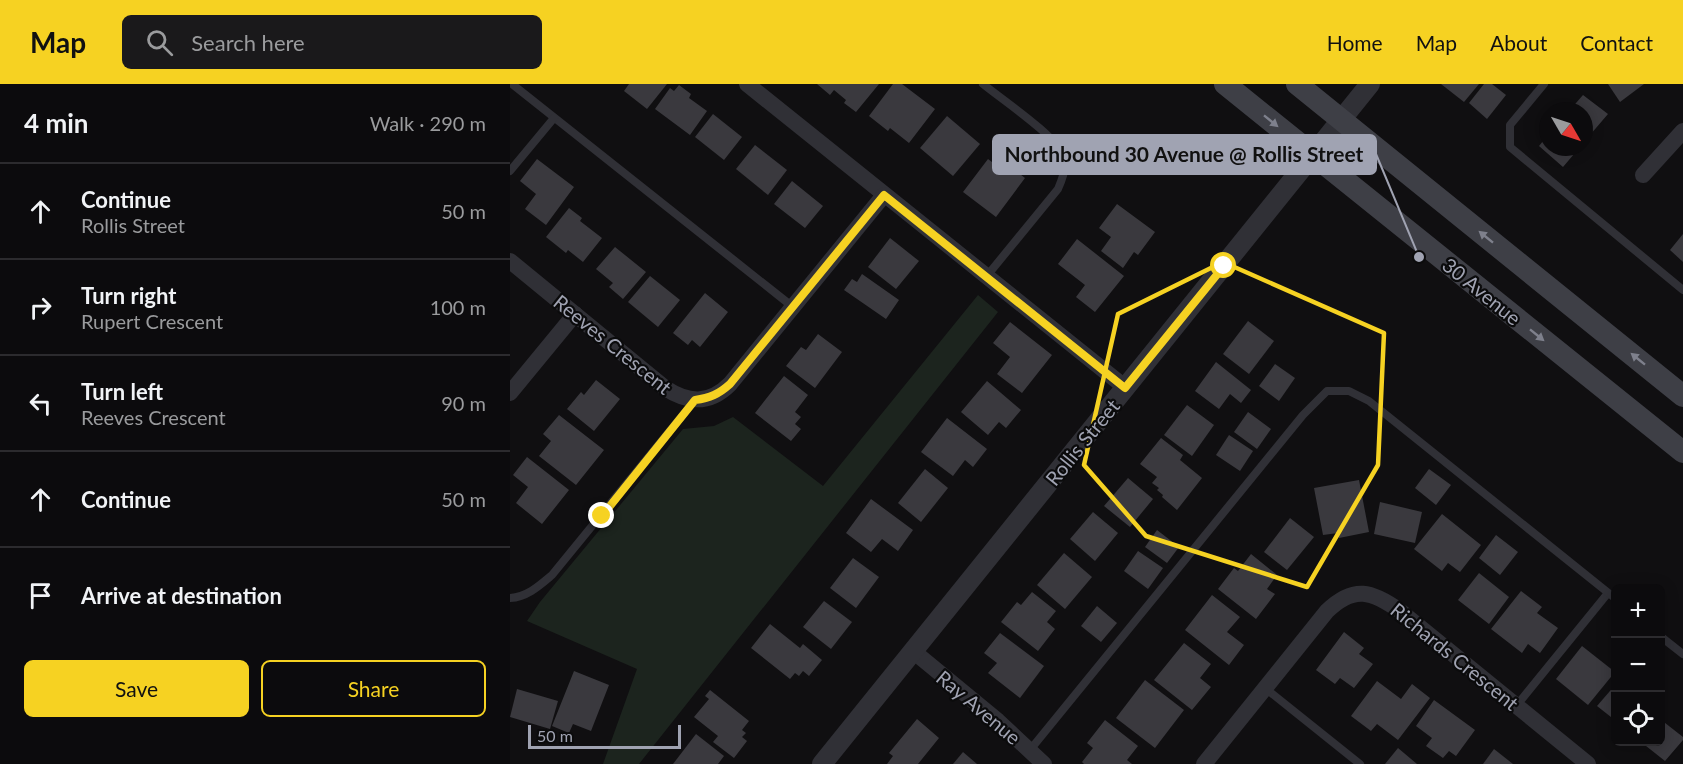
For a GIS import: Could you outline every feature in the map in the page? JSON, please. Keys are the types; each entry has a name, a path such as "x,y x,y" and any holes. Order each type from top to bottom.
{"main road":[{"name":"30 Avenue","path":"1225,84 1683,452"},
{"path":"1298,84 1683,396"}],"street":[{"path":"747,84 1125,388"},
{"name":"Rollis Street","path":"825,763 1370,84"},
{"path":"1643,175 1683,130"},
{"name":"Reeves Crescent","path":"510,261 665,388 684,399 709,398 721,393 884,195"},
{"path":"510,393 575,314"},
{"name":"Richards Crescent","path":"1203,764 1335,603 1345,596 1364,593 1386,601 1400,611 1588,764"},
{"name":"Ray Avenue","path":"913,651 989,713 1044,764"}],"lane":[{"path":"512,84 793,307"},
{"path":"982,84 1049,136 1059,147 1065,159 1063,177 1058,189 986,277"},
{"path":"1544,84 1510,125 1510,147 1683,290"},
{"path":"510,171 554,118"},
{"path":"1030,750 1303,416 1327,391 1349,391 1369,401 1611,595"},
{"path":"510,598 519,597 536,589 552,575 695,400"},
{"path":"1517,705 1608,593"},
{"path":"1663,638 1683,654"},
{"path":"1265,688 1360,764"}],"highlighted area":[{"path":"1223,262 1384,333 1378,465 1307,587 1146,536 1084,465 1118,314"}],"shaded area":[{"path":"978,295 998,312 639,764 603,764 637,669 527,621 540,602 683,429 714,426 733,417 823,486"}],"building":[{"path":"629,84 667,84 647,109 624,91"},
{"path":"817,84 879,84 856,112 844,103 846,100 834,90 830,95"},
{"path":"893,84 902,84 935,109 909,143 890,128 888,131 869,116"},
{"path":"1441,84 1479,84 1464,102"},
{"path":"1484,84 1492,84 1506,95 1487,119 1469,103"},
{"path":"1608,84 1644,84 1620,102"},
{"path":"679,85 691,94 689,98 707,111 690,135 655,109 670,88 674,91"},
{"path":"1583,95 1592,102 1577,102"},
{"path":"1593,103 1608,114 1593,132"},
{"path":"713,114 742,137 724,160 695,137"},
{"path":"947,116 980,144 953,176 920,148"},
{"path":"755,145 787,170 768,195 736,169"},
{"path":"1550,156 1572,156 1563,167"},
{"path":"537,159 574,187 546,225 525,209 536,194 520,181"},
{"path":"988,159 1004,171 1008,165 1025,178 996,217 963,192"},
{"path":"792,181 823,206 805,228 774,204"},
{"path":"1117,204 1155,232 1138,255 1134,252 1123,268 1101,251 1111,237 1099,228"},
{"path":"569,208 582,218 580,221 602,238 583,262 568,250 566,253 546,237"},
{"path":"1683,234 1683,262 1670,250"},
{"path":"890,238 919,261 896,289 868,267"},
{"path":"1077,239 1124,276 1095,312 1076,297 1085,285 1058,264"},
{"path":"615,247 646,272 623,299 609,287 613,283 596,269"},
{"path":"862,274 899,300 886,319 844,290 852,279 857,282"},
{"path":"650,276 680,300 658,327 628,302"},
{"path":"705,293 728,312 700,347 692,340 688,345 673,333"},
{"path":"1248,321 1274,341 1249,374 1223,354"},
{"path":"1010,322 1052,355 1022,393 997,374 1010,357 993,343"},
{"path":"818,334 842,352 815,388 786,366 801,347 806,350"},
{"path":"1216,362 1251,390 1241,403 1230,394 1219,409 1195,391"},
{"path":"1275,364 1295,378 1279,401 1259,386"},
{"path":"784,376 808,395 795,412 801,417 795,424 801,429 791,441 755,413"},
{"path":"596,380 620,399 594,431 567,409 581,392 584,395"},
{"path":"987,381 1021,410 1006,428 999,422 988,435 961,412"},
{"path":"1187,405 1214,425 1192,456 1164,435"},
{"path":"1248,412 1271,429 1257,449 1234,432"},
{"path":"559,415 604,450 576,485 539,456 551,441 543,434"},
{"path":"947,418 987,449 973,467 965,460 953,476 921,452"},
{"path":"1229,435 1253,451 1240,471 1216,455"},
{"path":"1161,438 1183,455 1180,460 1202,478 1177,510 1162,497 1163,495 1157,490 1159,488 1152,483 1157,477 1140,464"},
{"path":"527,457 569,490 542,524 516,503 528,487 513,475"},
{"path":"925,469 948,488 921,522 898,503"},
{"path":"1429,469 1451,485 1436,505 1415,488"},
{"path":"1128,478 1153,499 1130,527 1104,506"},
{"path":"1359,480 1369,532 1339,538 1338,533 1323,535 1314,488"},
{"path":"871,499 913,530 898,551 882,539 871,552 846,533"},
{"path":"1380,502 1422,512 1415,543 1374,534"},
{"path":"1093,512 1118,533 1095,561 1070,539"},
{"path":"1442,514 1481,545 1460,572 1448,563 1442,571 1414,549"},
{"path":"1290,518 1314,537 1287,570 1264,552"},
{"path":"1157,530 1179,547 1167,563 1145,547"},
{"path":"1496,535 1518,552 1500,575 1479,558"},
{"path":"1138,551 1163,568 1148,589 1124,571"},
{"path":"1064,553 1092,577 1065,609 1037,585"},
{"path":"1251,554 1277,575 1267,589 1275,594 1256,619 1218,589 1234,568 1238,571"},
{"path":"853,558 879,577 856,608 830,588"},
{"path":"1479,573 1509,597 1489,624 1458,600"},
{"path":"1521,591 1542,607 1537,613 1558,628 1540,653 1528,644 1522,653 1491,629"},
{"path":"1032,592 1056,611 1047,622 1055,629 1038,651 1001,622 1017,602 1021,605"},
{"path":"1212,595 1240,617 1227,632 1244,645 1229,665 1185,630"},
{"path":"824,601 852,622 831,649 803,627"},
{"path":"1097,606 1117,623 1101,642 1081,626"},
{"path":"770,624 800,648 803,644 822,660 809,676 803,671 799,676 795,673 790,679 751,648"},
{"path":"1344,632 1364,648 1359,654 1373,664 1354,688 1340,678 1335,684 1316,670"},
{"path":"1000,633 1044,666 1020,698 988,673 997,663 984,653"},
{"path":"1184,643 1211,664 1200,678 1211,687 1192,710 1154,680"},
{"path":"1582,646 1611,669 1611,677 1588,705 1556,679"},
{"path":"574,671 609,685 591,731 573,724 569,733 552,726"},
{"path":"1145,680 1184,710 1155,748 1116,718"},
{"path":"1377,681 1401,699 1412,684 1430,698 1398,740 1377,724 1371,731 1351,716"},
{"path":"517,689 558,701 550,729 510,717"},
{"path":"710,690 749,721 742,730 746,733 742,737 747,741 734,758 713,742 718,736 694,717 709,699 705,696"},
{"path":"1611,690 1611,717 1597,706"},
{"path":"1434,700 1475,730 1456,756 1449,751 1443,758 1426,746 1432,738 1416,726"},
{"path":"917,719 939,738 918,764 887,764 893,756 889,753"},
{"path":"1105,720 1138,746 1127,760 1132,764 1084,764 1082,762 1093,748 1087,743"},
{"path":"1665,723 1683,737 1683,740 1665,761 1646,746 1665,746"},
{"path":"696,734 724,756 718,764 673,764"},
{"path":"1398,748 1417,764 1385,764"},
{"path":"1494,749 1513,764 1483,764"},
{"path":"963,752 977,764 953,764"}],"place":[{"name":"Northbound 30 Avenue @ Rollis Street","path":"1419,257"}],"route":[{"path":"602,516 695,400 721,393 730,384 884,195 1125,388 1224,266"}]}
